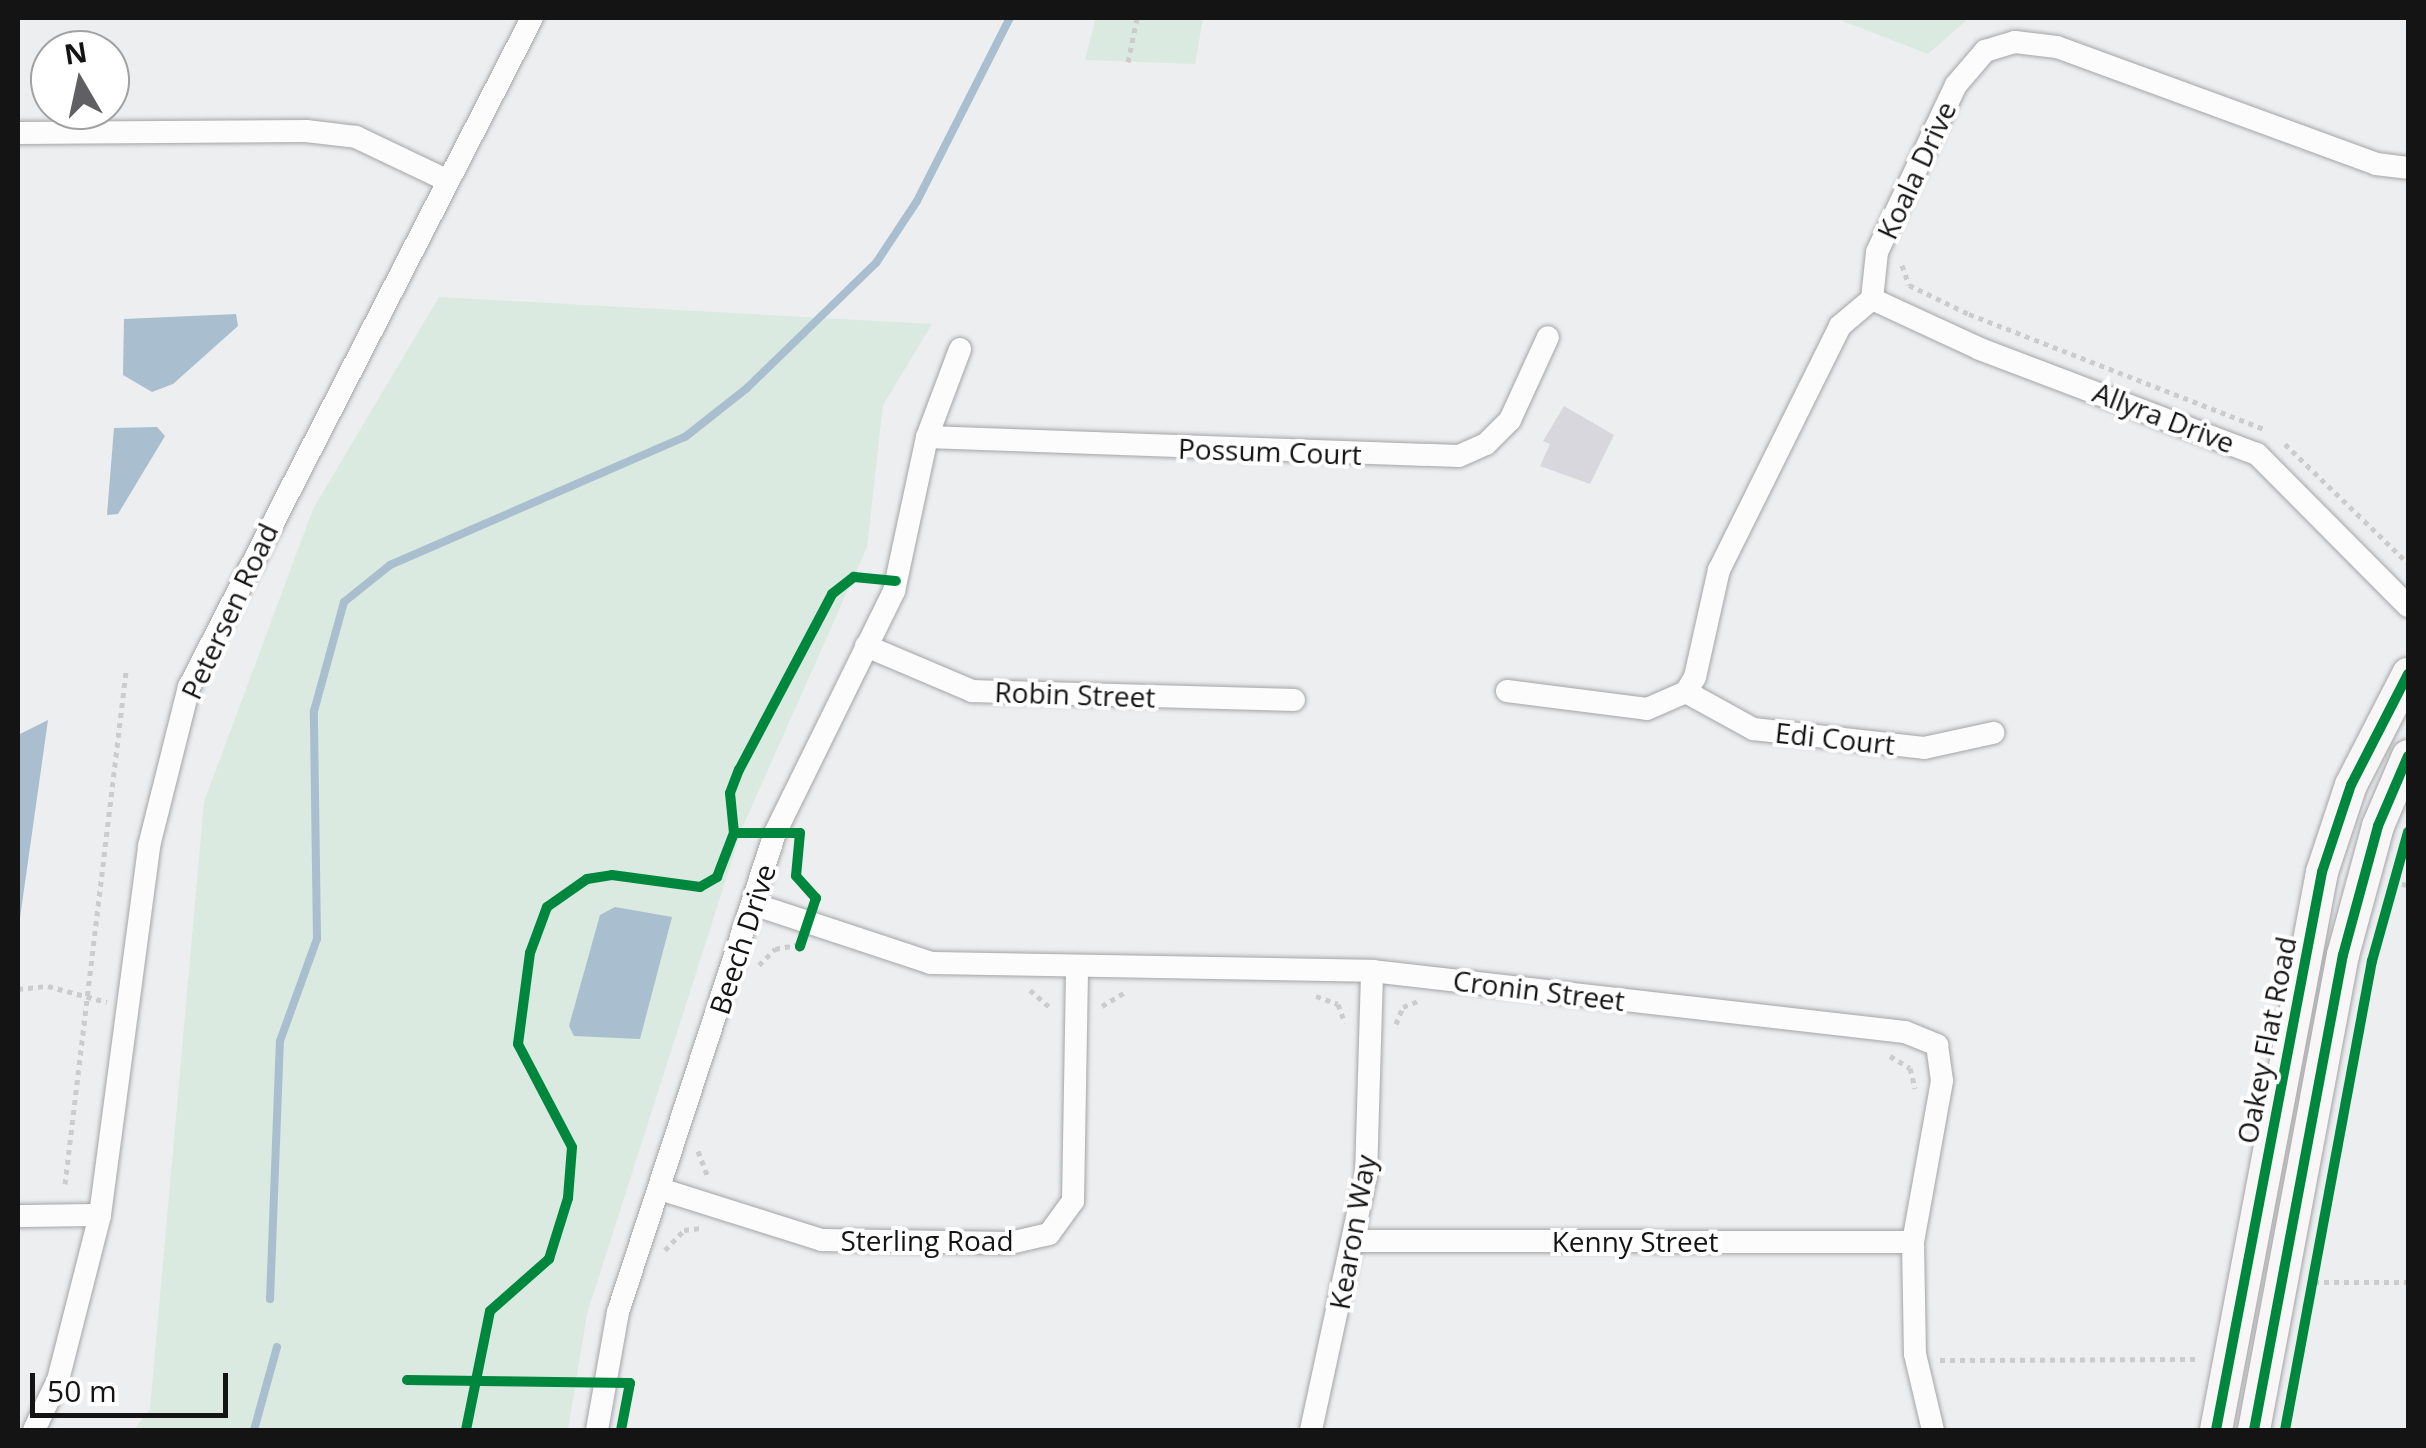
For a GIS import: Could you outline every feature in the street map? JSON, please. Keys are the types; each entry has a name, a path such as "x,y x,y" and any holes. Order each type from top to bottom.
{"main road":[{"name":"Oakey Flat Road","path":"2216,1430 2322,872 2351,785 2408,674"},
{"path":"2254,1430 2347,936 2378,826 2408,756"}],"street":[{"name":"Petersen Road","path":"34,1430 58,1380 100,1215 149,846 189,688 444,179 532,18"},
{"name":"Koala Drive","path":"1872,299 1877,252 1942,114 1973,62 1995,46 2037,42 2057,47 2376,164 2408,168"},
{"path":"18,133 306,131 356,137 444,179"},
{"path":"1507,691 1647,710 1686,692 1726,556 1840,326 1872,299"},
{"name":"Allyra Drive","path":"1872,299 1980,348 2257,454 2408,606"},
{"name":"Possum Court","path":"927,437 1459,456 1486,444 1510,420 1548,337"},
{"name":"Beech Drive","path":"597,1430 618,1312 798,777 894,591 927,437 960,349"},
{"name":"Robin Street","path":"866,646 972,691 1294,700"},
{"name":"Edi Court","path":"1686,692 1753,729 1924,748 1993,733"},
{"name":"Cronin Street","path":"756,905 931,963 1077,970 1372,971 1905,1032 1937,1044 1942,1081 1914,1242 1914,1354 1933,1430"},
{"name":"Sterling Road","path":"660,1189 822,1240 1010,1243 1049,1234 1073,1201 1077,970"},
{"name":"Kearon Way","path":"1311,1430 1357,1241 1366,1176 1372,971"},
{"path":"18,1216 100,1215"},
{"name":"Kenny Street","path":"1357,1241 1914,1242"}],"path":[{"path":"1128,62 1138,18"},
{"path":"1905,253 1909,284 1926,294 2260,426 2408,563"},
{"path":"65,1184 126,672"},
{"path":"2388,898 2397,865"},
{"path":"2392,882 2408,885"},
{"path":"800,946 808,922"},
{"path":"18,989 48,986 87,999 126,1004"},
{"path":"1345,1042 1346,1023"},
{"path":"2310,1301 2317,1264"},
{"path":"2314,1282 2408,1282"}],"shaded area":[{"path":"1096,18 1203,18 1195,64 1085,60"},
{"path":"1835,18 1969,18 1928,54"},
{"path":"439,297 932,324 883,405 867,547 743,826 587,1314 568,1430 134,1430 150,1409 204,802 313,509"}],"water":[{"path":"236,314 238,326 173,384 152,392 123,375 124,319"},
{"path":"157,427 165,436 118,514 107,515 114,428"},
{"path":"48,720 19,925 18,926 18,735"},
{"path":"615,907 672,917 640,1039 574,1036 569,1026 600,915"}],"building":[{"path":"1564,406 1614,435 1590,484 1540,466 1550,444 1543,441"}],"waterway":[{"path":"270,1299 280,1041 317,939 314,711 344,602 390,565 685,437 747,388 876,263 917,201 1010,18"},
{"path":"254,1430 277,1347"}],"cycle path":[{"path":"734,833 730,793 739,770 832,594 854,577 896,581"},
{"path":"2216,1430 2322,872 2351,785 2408,674"},
{"path":"2254,1430 2343,955 2378,826 2408,756"},
{"path":"2285,1430 2372,961 2408,832"},
{"path":"466,1430 490,1311 549,1259 568,1198 572,1147 518,1044 530,953 547,907 587,879 612,875 700,887 717,877 734,833 800,833 796,876 816,898 800,946"},
{"path":"407,1380 630,1383 621,1430"}]}
